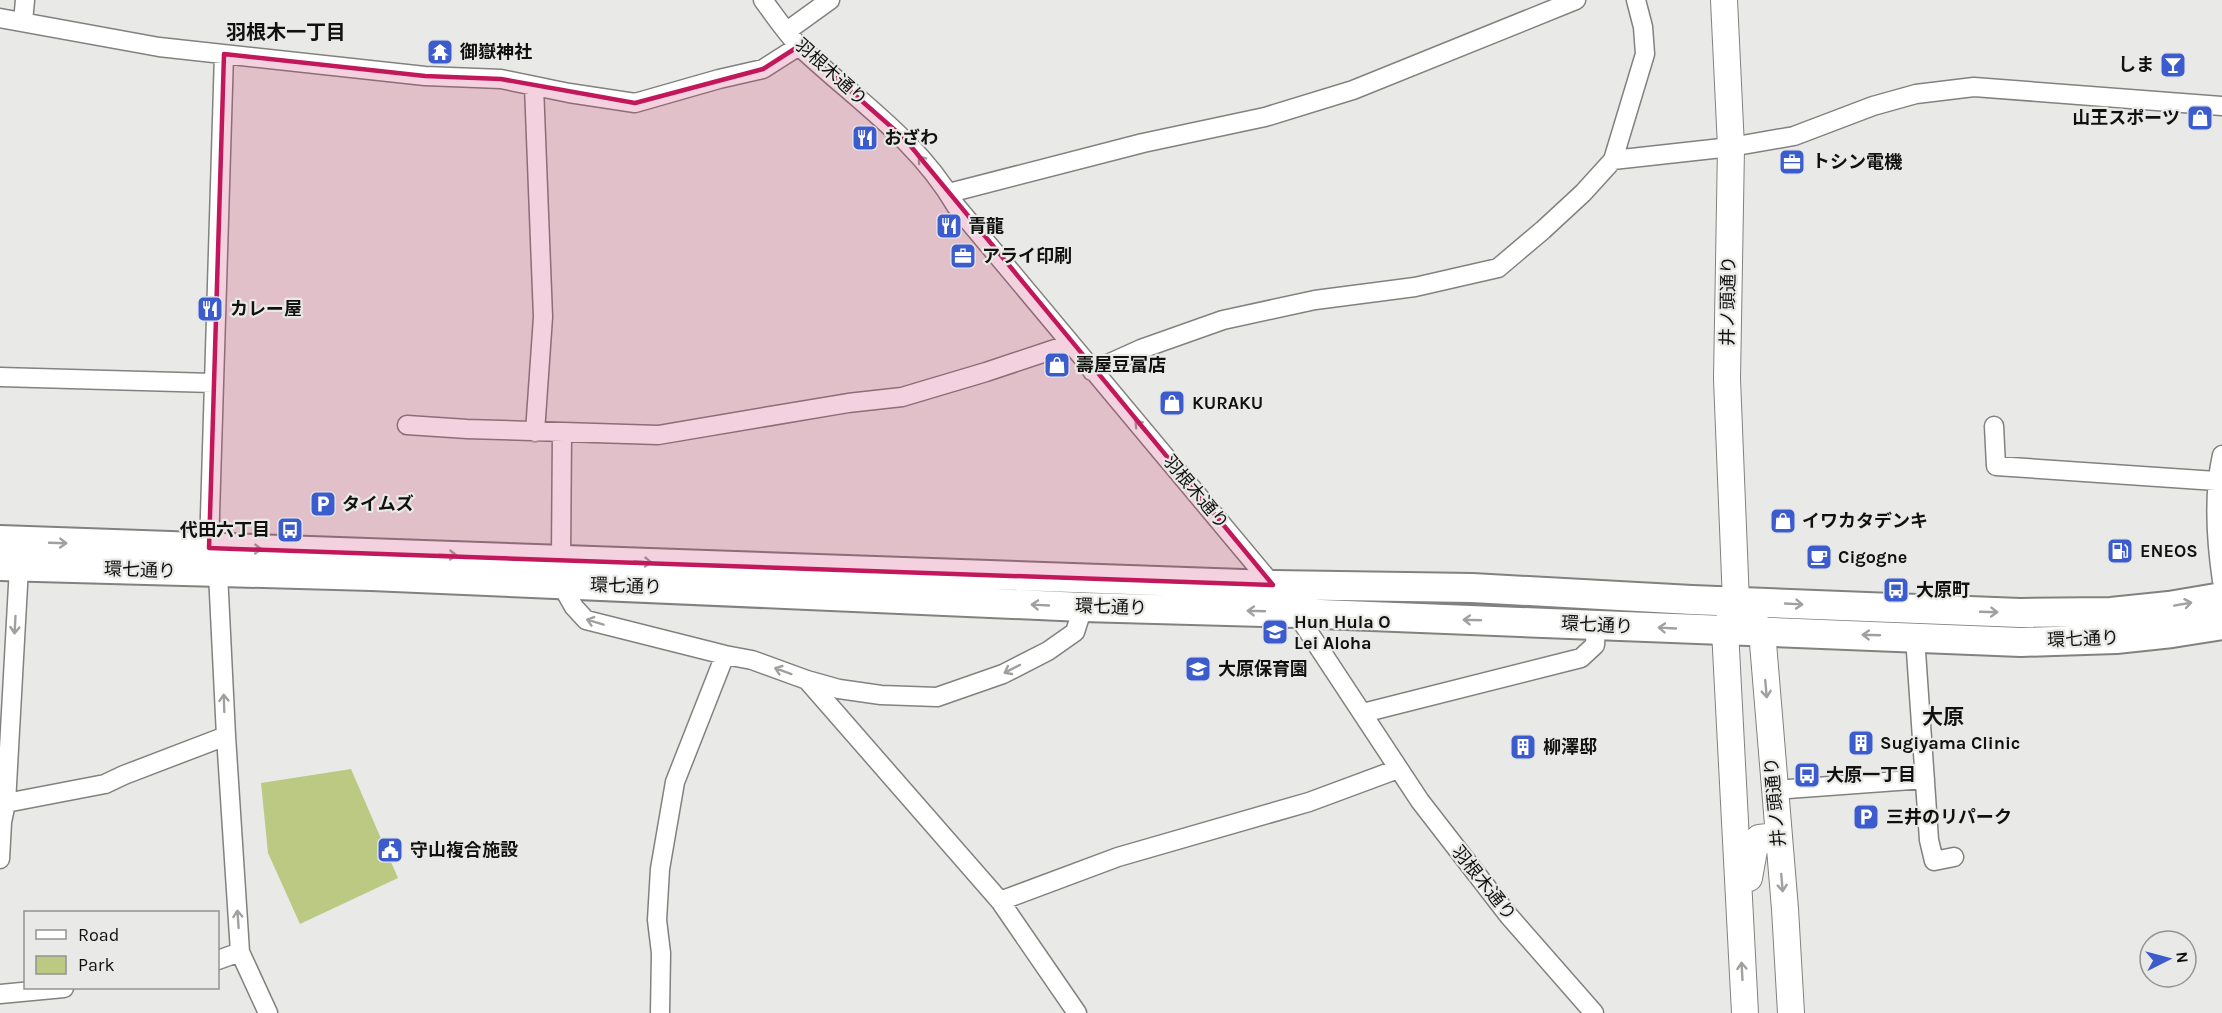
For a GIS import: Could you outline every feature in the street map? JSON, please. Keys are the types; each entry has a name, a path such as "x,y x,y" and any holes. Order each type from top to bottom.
{"main road":[{"name":"井ノ頭通り","path":"1724,0 1731,147 1727,379 1736,602 1725,630 1745,1013"},
{"name":"環七通り","path":"0,540 214,560 561,571 1083,607 1296,613 2021,642 2116,639 2222,625"},
{"name":"環七通り","path":"10,567 214,560"},
{"name":"環七通り","path":"561,571 689,565 1273,585 1472,588 1736,602 2020,613 2111,612 2169,606 2222,597"},
{"path":"1736,602 1762,631"},
{"name":"井ノ頭通り","path":"1762,631 1791,1013"},
{"path":"1740,928 1755,845 1763,836 1768,837 1779,846"}],"street":[{"path":"23,22 25,0"},
{"name":"羽根木通り","path":"764,0 799,46 904,138 948,193 956,207 1296,613 1363,712 1398,769 1458,852 1509,916 1594,1013"},
{"path":"787,31 830,0"},
{"path":"948,193 1143,143 1276,114 1353,90 1576,0"},
{"path":"1092,371 1141,349 1223,320 1315,300 1415,287 1498,268 1551,222 1613,160 1646,54 1643,27 1636,0"},
{"path":"0,18 159,47 425,76 501,79 635,103 763,69 799,46"},
{"path":"224,54 213,383 214,560 240,952 268,1013"},
{"path":"534,86 543,317 535,432"},
{"path":"1613,160 1731,147 1794,136 1873,106 1916,94 1974,87 2222,106"},
{"path":"407,425 535,432 658,435 848,403 902,397 1070,344"},
{"path":"0,377 213,383"},
{"path":"1994,426 1996,466 2216,481"},
{"path":"562,433 561,571 574,607 586,620 753,660 807,680 840,688 881,695 937,697 1003,674 1048,651 1075,632 1083,607"},
{"path":"2222,454 2216,481 2222,581"},
{"path":"0,859 2,822 6,803 10,567"},
{"path":"1363,712 1581,658 1595,645 1596,625"},
{"path":"1915,637 1929,840 1934,861 1954,857"},
{"path":"660,1013 661,953 657,920 660,869 675,782 678,768 725,655"},
{"path":"807,680 999,901 1077,1013"},
{"path":"6,803 105,784 226,736"},
{"path":"999,901 1118,857 1309,802 1398,769"},
{"path":"1774,790 1925,779"},
{"path":"219,960 240,952"},
{"path":"0,994 46,989"}],"highlighted area":[{"path":"799,46 904,138 1273,585 209,548 224,54 425,76 501,79 635,103 763,69"}],"green space":[{"path":"351,769 398,878 300,924 268,853 261,783"}],"place":[{"name":"御嶽神社","path":"440,52"},
{"name":"しま","path":"2173,65"},
{"name":"山王スポーツ","path":"2200,118"},
{"name":"おざわ","path":"865,138"},
{"name":"トシン電機","path":"1792,162"},
{"name":"青龍","path":"949,226"},
{"name":"アライ印刷","path":"963,256"},
{"name":"カレー屋","path":"210,309"},
{"name":"壽屋豆富店","path":"1057,365"},
{"name":"KURAKU","path":"1172,403"},
{"name":"タイムズ","path":"323,504"},
{"name":"イワカタデンキ","path":"1783,521"},
{"name":"代田六丁目","path":"290,530"},
{"name":"ENEOS","path":"2120,551"},
{"name":"Cigogne","path":"1819,557"},
{"name":"大原町","path":"1896,590"},
{"name":"Hun Hula O Lei Aloha","path":"1275,632"},
{"name":"大原保育園","path":"1198,669"},
{"name":"Sugiyama Clinic","path":"1861,743"},
{"name":"柳澤邸","path":"1523,747"},
{"name":"大原一丁目","path":"1807,775"},
{"name":"三井のリパーク","path":"1866,817"},
{"name":"守山複合施設","path":"390,850"}],"district":[{"name":"羽根木一丁目","path":"286,32"},
{"name":"大原","path":"1943,717"}]}
